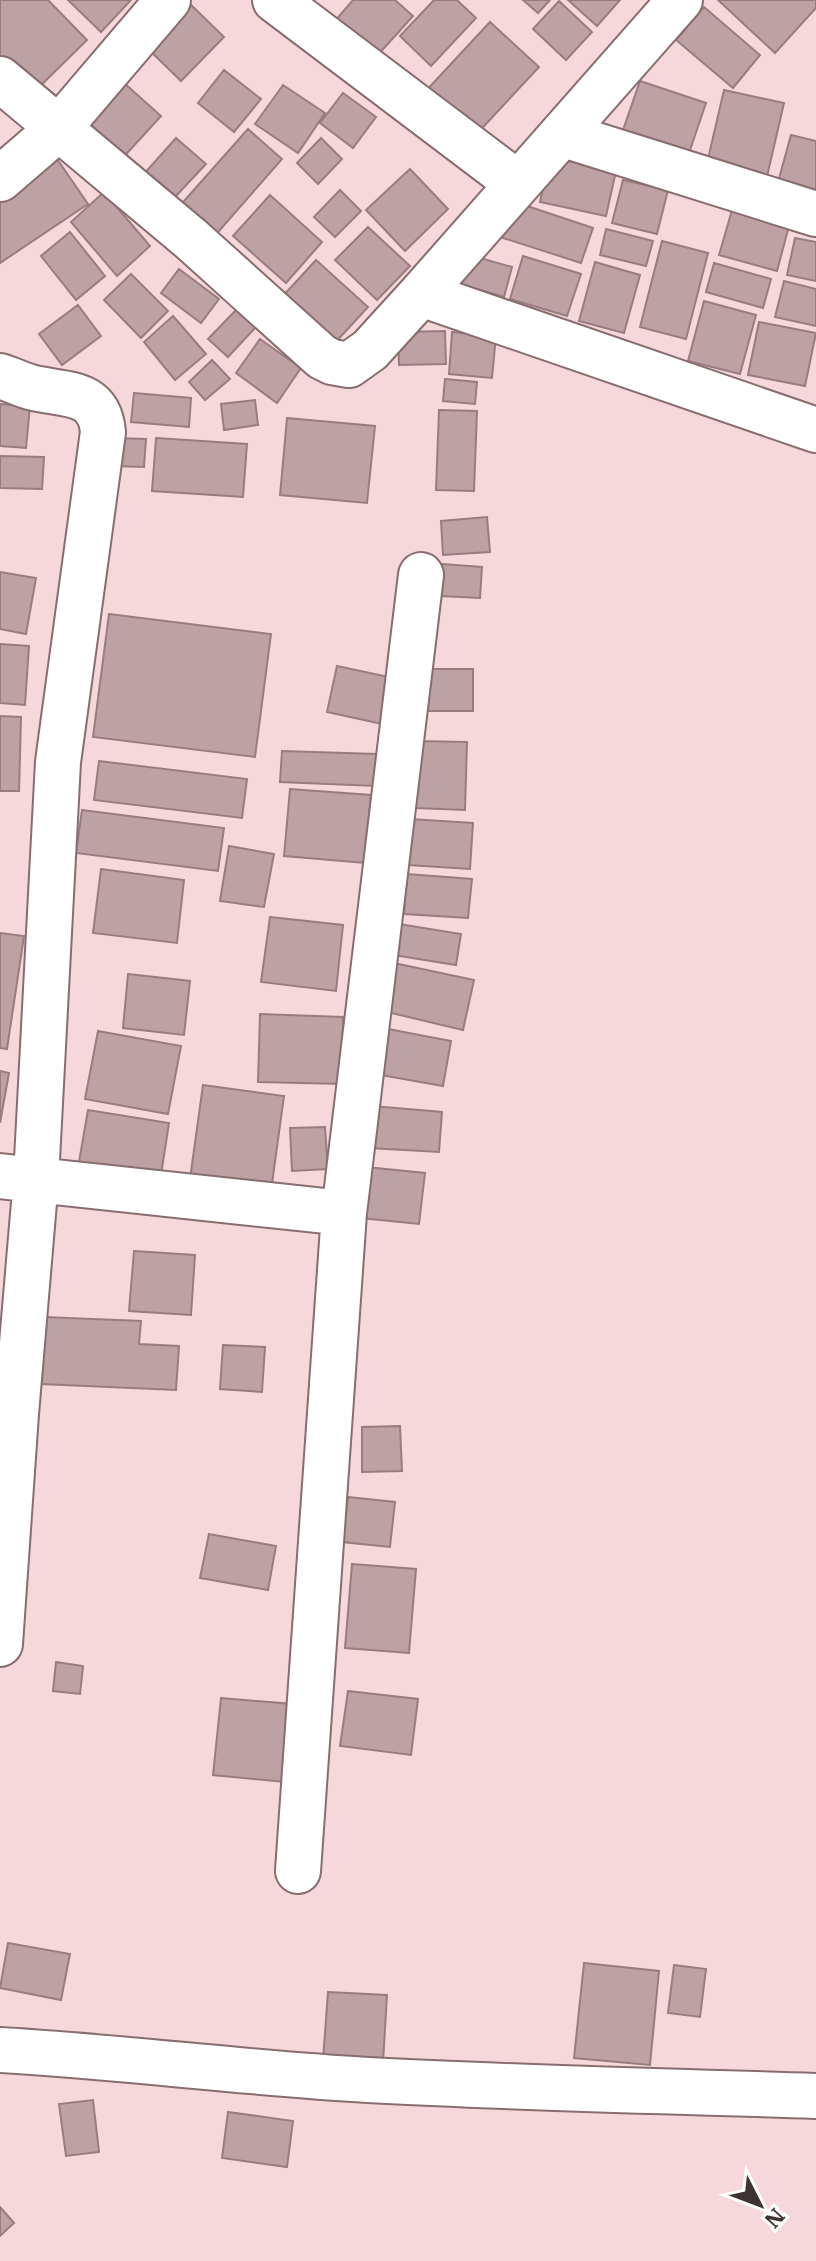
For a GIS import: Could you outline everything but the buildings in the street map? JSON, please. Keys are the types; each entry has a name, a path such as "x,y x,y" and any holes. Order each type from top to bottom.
{"street":[{"path":"0,179 58,129 168,0"},
{"path":"275,0 517,183"},
{"path":"0,79 191,239 322,357 349,365 359,360 421,294 517,183 564,135 666,5"},
{"path":"564,135 816,214"},
{"path":"421,294 816,430"},
{"path":"0,376 92,403 99,411 103,432 58,762 18,1177 16,1414 0,1644"},
{"path":"298,1871 344,1213 421,575"},
{"path":"18,1177 344,1213"},
{"path":"0,2050 369,2080 816,2096"}]}
